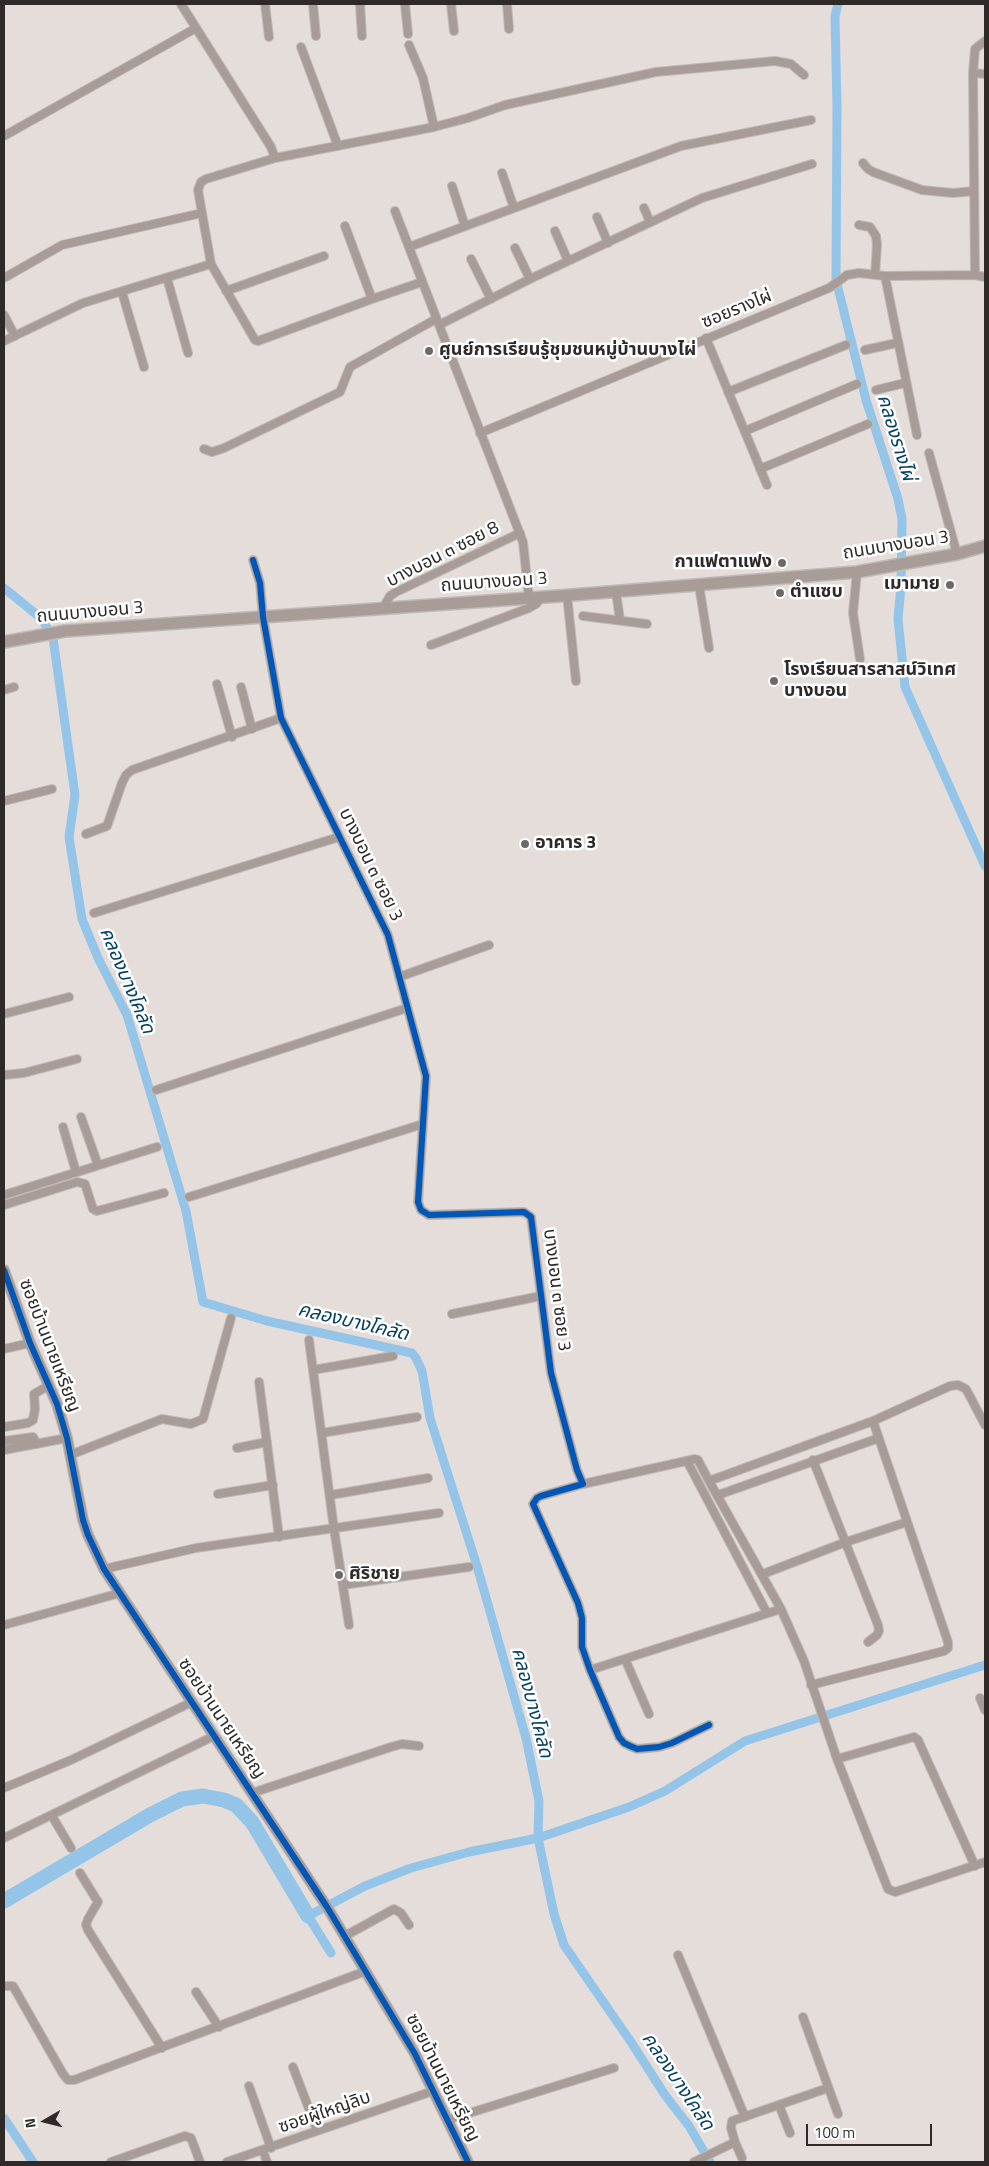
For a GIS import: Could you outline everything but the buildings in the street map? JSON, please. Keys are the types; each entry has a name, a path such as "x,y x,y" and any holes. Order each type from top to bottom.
{"main road":[{"name":"ถนนบางบอน 3","path":"4,642 65,632 567,596 857,572 957,554 985,546"}],"street":[{"path":"265,4 269,37"},
{"path":"313,4 316,36"},
{"path":"360,4 362,36"},
{"path":"405,4 408,34"},
{"path":"451,4 454,31"},
{"path":"507,4 509,29"},
{"path":"185,5 196,28 271,147 275,158"},
{"path":"4,136 196,28"},
{"path":"975,275 972,73 975,49 985,41"},
{"path":"409,45 425,85 434,126"},
{"path":"301,47 338,146"},
{"path":"422,282 258,341 253,338 211,264 198,190 201,182 275,158 434,126 468,118 505,104 678,70 775,61 791,64 804,75"},
{"path":"972,73 985,74"},
{"path":"408,247 681,146 811,120"},
{"path":"864,163 868,169 922,190 944,193 974,192"},
{"path":"204,449 212,452 224,448 340,392 350,367 438,322 491,299 650,222 702,198 812,164"},
{"path":"502,173 514,208"},
{"path":"452,186 465,226"},
{"path":"644,208 650,222"},
{"path":"395,210 520,533 536,604 431,645"},
{"path":"4,278 62,245 202,213"},
{"path":"597,216 608,243"},
{"path":"859,225 870,227 876,236 875,275"},
{"path":"344,226 372,299"},
{"path":"555,231 568,261"},
{"path":"515,248 530,279"},
{"path":"226,291 324,256"},
{"path":"471,259 491,299"},
{"path":"4,341 83,303 211,264"},
{"name":"ซอยรางไผ่","path":"480,433 829,288 847,275 859,273 885,276 975,275 985,277"},
{"path":"885,276 905,383 917,435"},
{"path":"166,278 188,353"},
{"path":"122,292 144,367"},
{"path":"4,314 15,336"},
{"path":"706,338 767,485"},
{"path":"865,350 897,343"},
{"path":"728,392 846,345"},
{"path":"876,390 905,383"},
{"path":"744,431 857,384"},
{"path":"760,468 868,424"},
{"path":"929,454 957,554"},
{"name":"บางบอน ๓ ซอย 8","path":"383,608 390,596 396,592 520,533"},
{"name":"บางบอน ๓ ซอย 3","path":"253,560 260,583 263,617 281,718 388,935 426,1076 418,1202 422,1210 429,1215 520,1212 528,1214 532,1222 551,1373 577,1470 583,1484"},
{"path":"857,572 853,613 860,660"},
{"path":"700,585 709,648"},
{"path":"616,592 620,620"},
{"path":"567,596 576,681"},
{"path":"583,616 647,624"},
{"path":"217,684 232,736"},
{"path":"4,690 14,687"},
{"path":"241,687 252,729"},
{"path":"86,834 107,826 122,783 126,775 132,770 281,718"},
{"path":"4,801 52,789"},
{"path":"94,913 339,837"},
{"path":"399,977 490,945"},
{"path":"4,1014 69,997"},
{"path":"156,1090 407,1008"},
{"path":"4,1075 24,1073 77,1059"},
{"path":"81,1117 98,1165"},
{"path":"190,1197 423,1124"},
{"path":"63,1127 76,1172"},
{"path":"4,1195 158,1147"},
{"path":"4,1205 77,1182 85,1184 93,1208 97,1211 164,1193"},
{"name":"ซอยบ้านนายเหรียญ","path":"4,1270 30,1343 57,1404 67,1438 85,1528 104,1569 345,1936 414,2054 468,2162"},
{"path":"452,1314 541,1296"},
{"path":"70,1455 162,1419 191,1424 203,1419 231,1318"},
{"path":"309,1340 334,1529 349,1625"},
{"path":"4,1349 30,1343"},
{"path":"313,1370 392,1356"},
{"path":"259,1382 279,1537"},
{"path":"709,1481 873,1421 950,1386 958,1385 966,1389 985,1425"},
{"path":"4,1427 28,1423 33,1420 35,1409 34,1394 48,1386"},
{"path":"322,1432 417,1417"},
{"path":"811,1684 944,1651 948,1648 948,1642 873,1421"},
{"path":"4,1441 33,1437 37,1444"},
{"path":"4,1450 67,1438"},
{"path":"718,1495 879,1438"},
{"path":"237,1448 267,1442"},
{"path":"709,1725 672,1743 659,1747 637,1749 624,1743 619,1737 582,1647 582,1618 578,1602 534,1504 536,1498 583,1484 698,1460 781,1608 804,1661 815,1699 837,1759 888,1890 896,1892 985,1862"},
{"path":"813,1460 879,1631 868,1642"},
{"path":"687,1461 767,1613"},
{"path":"331,1495 428,1478"},
{"path":"218,1494 273,1485"},
{"path":"104,1569 196,1548 439,1513"},
{"path":"763,1574 846,1542 907,1522"},
{"path":"344,1585 469,1567"},
{"path":"4,1625 120,1593"},
{"path":"590,1670 781,1608"},
{"path":"625,1659 650,1714"},
{"path":"980,1698 985,1710"},
{"path":"4,1788 71,1760 192,1702"},
{"path":"4,1838 214,1736"},
{"path":"837,1759 914,1737 918,1740 975,1866"},
{"path":"252,1793 391,1746 402,1744 419,1746"},
{"path":"52,1816 71,1848"},
{"path":"80,1873 98,1902 88,1918 86,1925 88,1930 162,2048"},
{"path":"345,1936 394,1909 401,1913 409,1925"},
{"path":"678,1955 745,2117"},
{"path":"4,1986 10,1984 12,1986 68,2080 74,2080 366,1971"},
{"path":"196,1992 219,2027"},
{"path":"803,2017 838,2114"},
{"path":"293,2067 317,2130"},
{"path":"448,2120 614,2068"},
{"path":"249,2086 266,2149 266,2162"},
{"path":"742,2158 734,2142 730,2124 732,2121 828,2088"},
{"name":"ซอยผู้ใหญ่ลิบ","path":"227,2162 433,2091"},
{"path":"779,2105 790,2133"},
{"path":"111,2162 185,2136 191,2138 200,2162"},
{"path":"696,2162 734,2142"}],"waterway":[{"name":"คลองรางไผ่","path":"838,4 835,16 837,107 836,280 866,400 898,499 902,519 901,586 898,619 905,687 985,866"},
{"name":"คลองบางโคลัด","path":"4,588 42,619 53,638 75,795 69,837 82,919 98,958 127,1015 186,1211 203,1302 267,1321 412,1353 416,1358 422,1371 430,1418 477,1566 526,1738 539,1801 538,1838 554,1914 564,1945 665,2095 689,2126 710,2162"},
{"path":"331,1953 308,1916 365,1886 411,1868 469,1852 538,1838 629,1807 665,1791 745,1741 985,1665"},
{"path":"4,1901 150,1815 182,1799 203,1796 224,1800 236,1805 252,1822 308,1916"},
{"path":"4,2118 33,2162"}],"cycle path":[{"path":"253,560 260,583 263,617 281,718 388,935 426,1076 418,1202 421,1210 429,1215 524,1212 531,1217 551,1373 577,1470 583,1484 541,1496 533,1504 578,1603 582,1618 582,1647 590,1670 619,1737 630,1746 637,1749 659,1747 672,1743 709,1725"},
{"path":"4,1270 30,1343 57,1404 67,1438 83,1520 104,1569 327,1907 415,2054 468,2162"}],"place":[{"name":"ศูนย์การเรียนรู้ชุมชนหมู่บ้านบางไผ่","path":"429,351"},
{"name":"กาแฟตาแฟง","path":"782,563"},
{"name":"เมามาย","path":"950,585"},
{"name":"ตำแซบ","path":"780,593"},
{"name":"โรงเรียนสารสาสน์วิเทศ บางบอน","path":"774,681"},
{"name":"อาคาร 3","path":"525,844"},
{"name":"ศิริชาย","path":"339,1575"}]}
